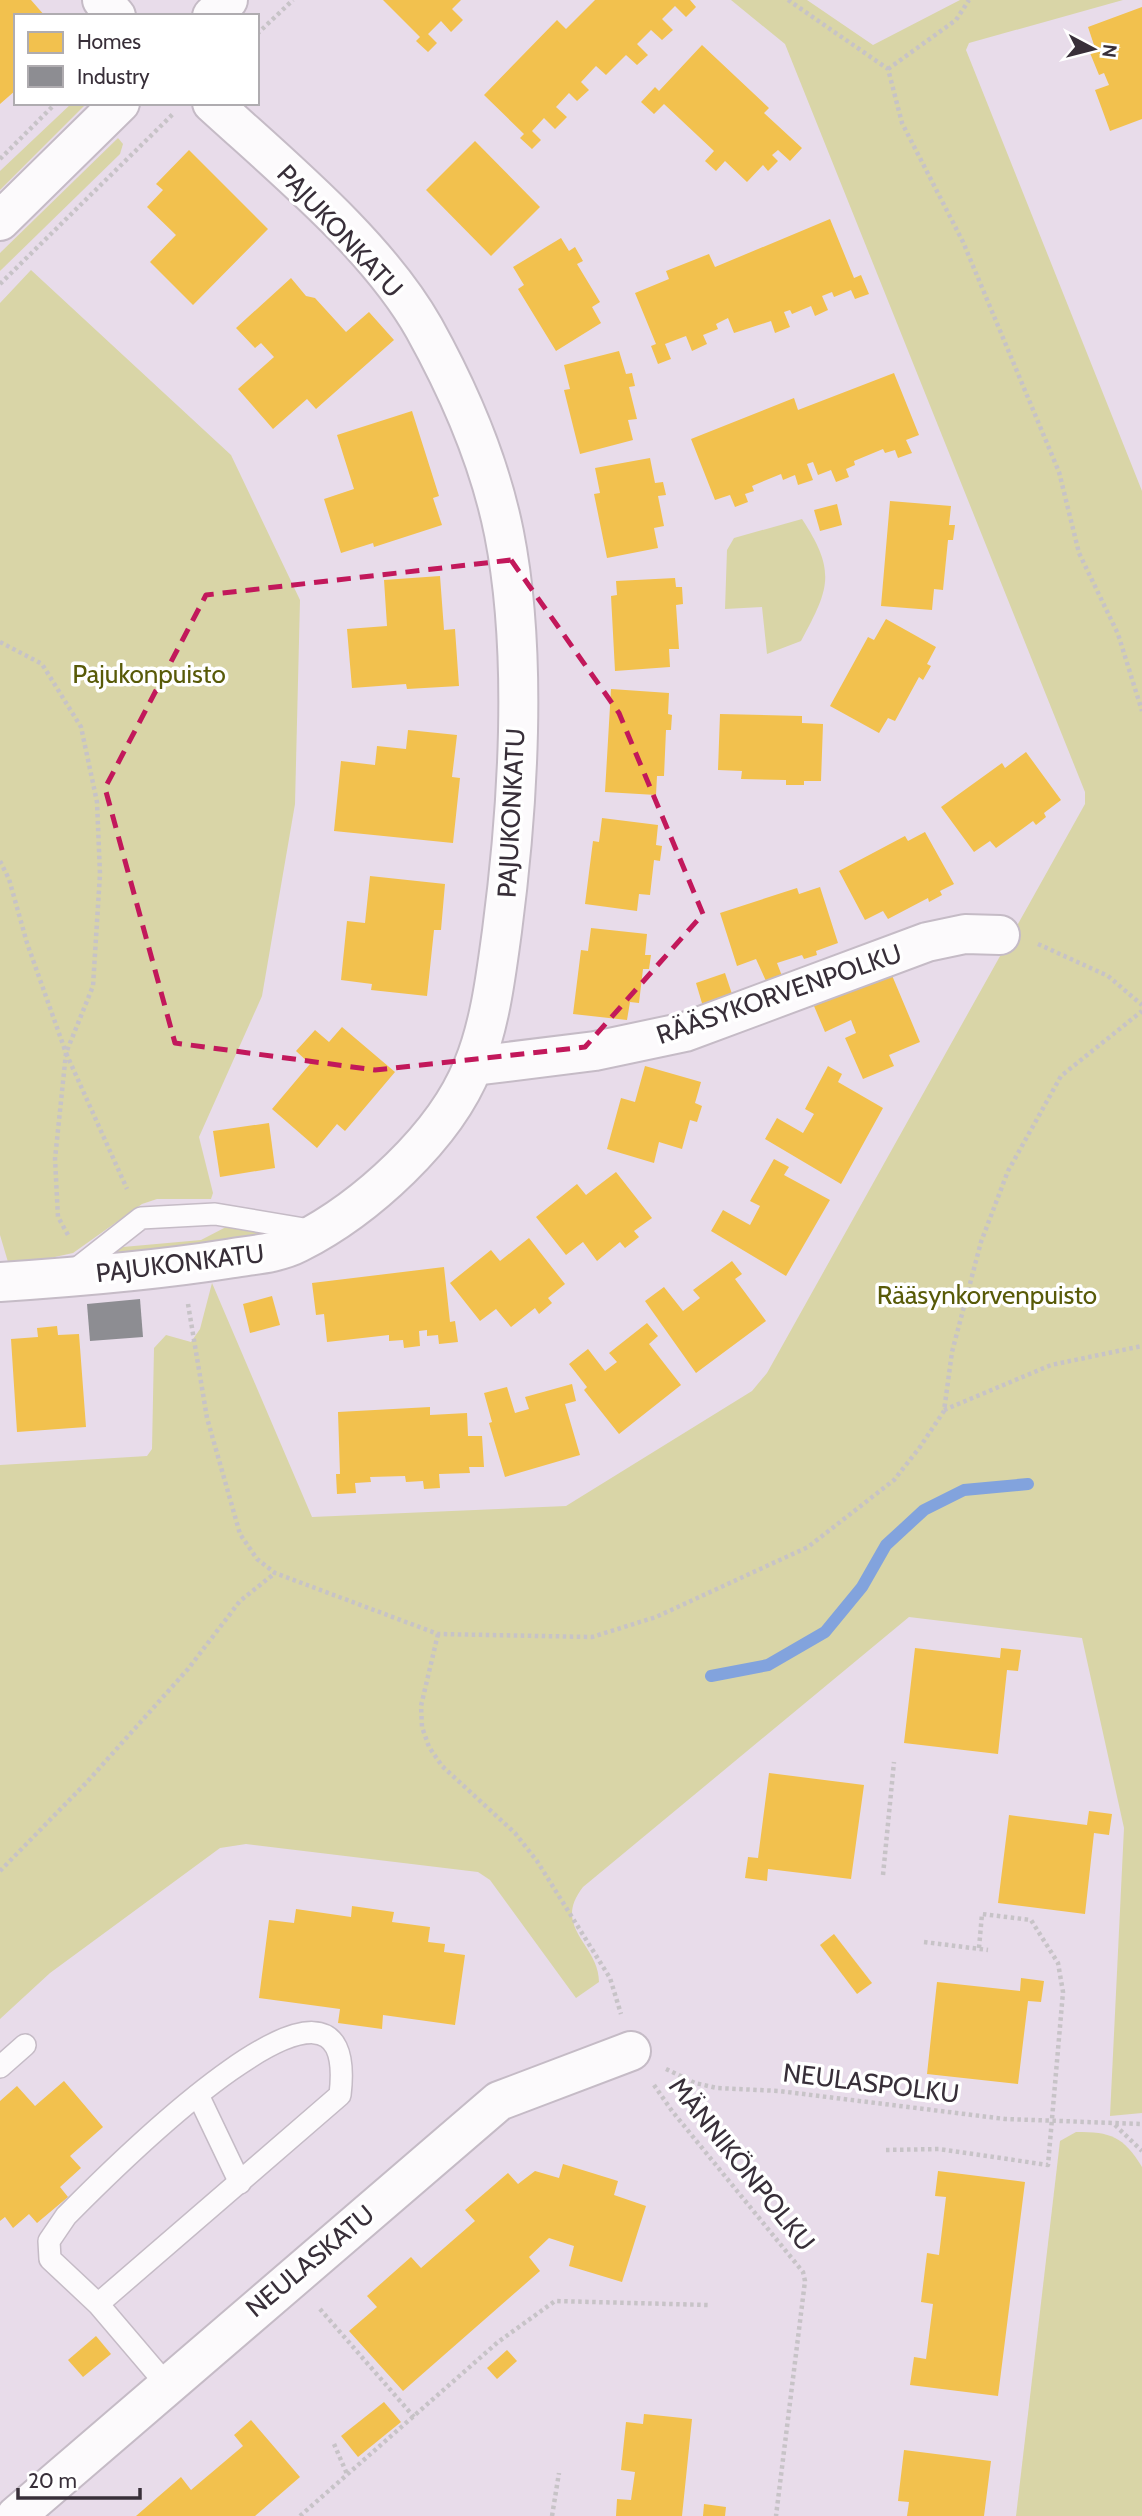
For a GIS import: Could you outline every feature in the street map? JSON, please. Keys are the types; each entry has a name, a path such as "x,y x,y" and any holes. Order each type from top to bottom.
{"street":[{"path":"102,0 114,14"},
{"path":"214,14 228,0"},
{"path":"0,221 119,105"},
{"name":"PAJUKONKATU","path":"0,1282 75,1270 182,1266 276,1251 300,1243 373,1193 434,1130 474,1066 497,974 515,801 514,621 504,533 489,479 452,384 422,326 368,253 194,107"},
{"name":"RÄÄSYKORVENPOLKU","path":"474,1066 595,1051 685,1032 927,942 965,934 1000,935"},
{"name":"NEULASKATU","path":"16,2516 499,2101 631,2051"}],"lane":[{"path":"75,1270 141,1219 215,1214 318,1231"},
{"path":"98,2304 340,2095 336,2050 330,2038 323,2033 302,2032 286,2037 255,2054 198,2095 83,2200 49,2241 50,2259 98,2304 167,2385"},
{"path":"0,2067 24,2045"},
{"path":"198,2095 240,2183"}],"path":[{"path":"259,32 293,0"},
{"path":"788,0 888,69 902,122 963,242 1059,472 1079,553 1118,634 1129,676 1142,710"},
{"path":"888,69 956,20 969,0"},
{"path":"0,159 54,105"},
{"path":"0,284 194,107"},
{"path":"0,642 42,664 81,727 97,802 100,874 93,986 66,1053 55,1159 58,1217 75,1270"},
{"path":"0,861 9,879 27,943 66,1053 141,1219"},
{"path":"1000,935 1033,942 1076,960 1108,976 1142,1005"},
{"path":"182,1266 207,1418 240,1534 257,1559 275,1573 438,1634 592,1637 656,1617 808,1548 894,1480 944,1411 952,1352 981,1242 1007,1171 1061,1076 1142,1012"},
{"path":"944,1411 1051,1365 1142,1346"},
{"path":"0,1871 87,1782 178,1680 240,1601 275,1573"},
{"name":"MÄNNIKÖNPOLKU","path":"438,1634 421,1706 422,1727 429,1747 442,1766 515,1833 537,1861 610,1978 631,2051 672,2111 803,2272 805,2281 776,2516"},
{"path":"883,1875 894,1762"},
{"path":"886,2150 939,2150 1048,2165 1063,1992 1058,1963 1031,1920 982,1914 979,1948"},
{"path":"924,1942 988,1950"},
{"name":"NEULASPOLKU","path":"631,2051 695,2083 717,2088 779,2091 1051,2123 1142,2124"},
{"path":"1114,2125 1142,2151"},
{"path":"312,2300 414,2417"},
{"path":"300,2516 498,2342 555,2301 708,2305"},
{"path":"334,2444 347,2474"},
{"path":"552,2516 559,2473"}],"highlighted area":[{"path":"511,560 619,713 703,914 585,1047 375,1070 175,1043 105,788 206,595"}],"green space":[{"name":"Rääsynkorvenpuisto","path":"731,0 807,0 873,45 960,0 1123,0 969,43 966,50 1142,491 1142,2113 1110,2116 1124,1828 1082,1638 909,1617 583,1887 574,1901 572,1914 579,1936 597,1969 599,1982 576,1998 490,1880 478,1872 246,1844 220,1848 50,1973 0,2019 0,1465 147,1456 152,1449 154,1348 166,1335 191,1342 200,1329 212,1283 312,1517 566,1506 752,1391 767,1373 1085,804 1085,792 785,44"},
{"path":"70,105 85,105 0,190 0,171"},
{"path":"118,138 123,144 120,154 0,271 0,253"},
{"name":"Pajukonpuisto","path":"31,270 231,455 300,600 295,804 262,996 199,1137 213,1193 211,1199 157,1199 142,1204 73,1253 41,1260 8,1262 0,1235 0,303"},
{"path":"802,519 821,553 825,580 823,594 801,641 767,654 762,607 725,609 727,550 734,538"},
{"path":"228,1226 269,1233 259,1238 115,1254 112,1251 123,1247 201,1240"},
{"path":"1076,2132 1098,2133 1115,2138 1129,2148 1142,2167 1142,2516 1016,2516 1060,2141"}],"building: Homes":[{"path":"0,0 31,0 43,14 14,14 14,92 0,104"},
{"path":"383,0 461,0 452,9 463,20 451,32 441,21 428,34 437,43 428,52 416,41 420,37"},
{"path":"595,0 690,0 696,7 686,17 675,6 662,19 673,30 662,40 651,30 637,44 648,55 637,65 626,55 606,75 596,66 581,82 589,90 577,101 569,93 556,107 567,117 555,129 544,118 532,131 541,140 532,149 520,138 524,134 484,95 557,20 566,29"},
{"path":"1142,7 1142,119 1110,131 1095,90 1109,85 1104,73 1099,75 1090,53 1096,51 1088,27"},
{"path":"702,45 769,108 764,113 802,148 790,161 778,150 772,155 778,161 768,171 763,165 747,182 725,161 716,171 705,161 714,151 664,104 654,114 641,102 655,87 659,91"},
{"path":"475,141 540,207 491,256 426,190"},
{"path":"189,150 268,229 193,305 150,262 176,235 147,207 163,190 156,184"},
{"path":"830,219 854,278 861,275 869,294 855,299 851,290 834,297 832,292 822,296 828,310 815,316 811,306 792,314 790,310 784,312 790,327 775,333 771,321 734,333 728,318 716,324 718,329 703,335 707,344 692,351 686,336 665,344 671,359 658,364 651,346 656,344 635,293 669,279 666,271 709,254 715,267"},
{"path":"561,238 569,251 575,247 583,261 577,264 600,302 592,307 601,323 556,351 518,289 524,285 513,267"},
{"path":"291,278 306,296 315,298 346,332 369,312 394,340 316,409 307,399 273,429 238,389 274,357 261,343 255,348 236,328"},
{"path":"619,351 626,374 632,373 635,386 629,387 637,419 628,420 633,440 580,454 564,390 570,389 564,365"},
{"path":"894,373 919,435 906,440 912,453 898,458 895,450 885,453 883,449 854,461 855,465 846,469 849,477 836,482 831,470 818,475 813,462 807,464 813,480 798,485 795,475 783,480 781,474 752,486 754,491 745,494 748,502 735,507 730,495 715,500 691,439 794,398 798,410"},
{"path":"412,411 439,496 433,498 442,525 374,547 373,543 341,553 324,499 354,489 337,435"},
{"path":"650,458 655,483 663,482 666,495 658,496 664,526 654,528 658,548 607,558 594,494 600,493 595,468"},
{"path":"890,501 951,506 949,525 955,525 953,540 948,540 943,590 934,589 932,610 881,606"},
{"path":"837,504 842,525 820,531 814,510"},
{"path":"440,576 444,630 455,629 459,686 407,689 406,684 352,688 347,629 387,626 384,580"},
{"path":"675,578 676,587 682,587 683,604 676,605 679,649 669,649 670,667 615,671 611,596 617,595 616,581"},
{"path":"886,619 936,647 927,664 931,666 923,680 919,677 895,721 888,718 879,733 830,706 868,637 874,640"},
{"path":"611,689 669,693 668,714 672,715 671,730 666,730 664,776 657,776 656,795 605,792"},
{"path":"720,714 802,716 802,723 823,724 821,781 786,785 786,780 741,779 742,771 718,770"},
{"path":"408,730 457,735 452,777 460,778 453,843 334,831 341,761 375,765 377,746 406,749"},
{"path":"1026,752 1061,800 1044,813 1046,817 1036,825 1033,821 996,848 990,841 974,852 941,807 1002,763 1005,768"},
{"path":"602,818 658,825 656,845 662,846 660,861 654,860 650,895 639,894 637,911 585,904 593,841 599,842"},
{"path":"925,832 954,884 940,891 942,895 929,902 928,898 888,919 883,911 865,920 839,871 905,836 908,841"},
{"path":"370,876 445,884 441,930 434,930 427,996 371,990 372,984 341,980 347,921 365,923"},
{"path":"820,887 838,943 816,951 817,955 804,959 802,955 777,963 782,976 766,981 756,959 737,966 720,913 797,888 799,894"},
{"path":"591,928 647,934 645,955 651,955 649,969 643,969 639,1003 630,1002 627,1020 573,1014 581,950 588,951"},
{"path":"725,973 734,1000 704,1010 696,983"},
{"path":"891,973 920,1042 889,1055 894,1066 863,1079 845,1038 856,1033 851,1020 825,1032 814,1006"},
{"path":"342,1027 395,1072 345,1131 337,1124 317,1148 272,1109 310,1064 296,1051 315,1030 329,1042"},
{"path":"645,1066 701,1082 695,1103 702,1106 697,1122 690,1120 682,1149 659,1142 654,1163 607,1149 621,1098 635,1102"},
{"path":"828,1066 842,1074 838,1082 883,1108 841,1184 765,1139 777,1118 803,1133 814,1114 805,1109"},
{"path":"269,1123 275,1168 220,1177 213,1131"},
{"path":"774,1159 789,1167 784,1175 830,1200 786,1276 711,1231 723,1210 750,1225 760,1206 750,1201"},
{"path":"616,1172 652,1218 634,1231 639,1237 625,1248 620,1242 597,1261 583,1242 566,1255 536,1217 577,1184 586,1195"},
{"path":"529,1238 565,1284 548,1298 552,1303 539,1314 535,1308 511,1327 496,1309 480,1321 450,1283 491,1250 500,1261"},
{"path":"732,1261 742,1274 735,1279 766,1321 696,1373 645,1301 664,1287 683,1311 700,1298 693,1290"},
{"path":"444,1267 450,1322 455,1321 458,1342 439,1344 438,1335 427,1336 427,1330 419,1331 420,1346 404,1348 403,1340 389,1341 389,1335 327,1342 324,1314 316,1315 312,1283"},
{"path":"272,1296 280,1325 250,1333 243,1304"},
{"path":"647,1323 658,1336 649,1344 681,1385 619,1434 584,1390 587,1387 569,1364 588,1349 605,1371 617,1362 609,1353"},
{"path":"57,1326 58,1335 79,1334 86,1427 17,1432 11,1339 38,1337 37,1328"},
{"path":"572,1384 576,1401 565,1404 580,1455 505,1477 489,1423 492,1422 484,1393 507,1387 515,1413 529,1409 525,1397"},
{"path":"430,1407 430,1415 467,1413 468,1436 482,1436 484,1467 469,1467 470,1473 439,1474 440,1488 424,1489 423,1481 406,1482 405,1476 370,1477 371,1482 355,1483 356,1493 337,1494 336,1474 340,1474 338,1412"},
{"path":"915,1648 1000,1658 1001,1648 1021,1650 1018,1671 1007,1670 998,1754 904,1743"},
{"path":"769,1773 864,1785 851,1879 768,1869 767,1881 745,1878 748,1857 758,1858"},
{"path":"1089,1811 1112,1814 1109,1835 1094,1833 1085,1914 998,1903 1009,1815 1087,1825"},
{"path":"352,1906 394,1912 392,1922 430,1927 428,1942 445,1944 444,1952 465,1955 455,2025 383,2015 382,2029 338,2023 340,2009 259,1998 269,1920 294,1923 296,1909 351,1917"},
{"path":"834,1934 872,1983 857,1994 820,1945"},
{"path":"1021,1978 1044,1981 1041,2002 1028,2001 1018,2084 927,2074 937,1982 1020,1991"},
{"path":"64,2081 103,2127 70,2156 81,2168 60,2187 68,2197 37,2223 29,2214 13,2228 5,2217 0,2221 0,2101 17,2086 35,2106"},
{"path":"563,2164 618,2181 614,2195 646,2206 622,2282 569,2266 574,2246 549,2238 529,2257 540,2271 403,2391 349,2331 377,2307 367,2296 411,2257 421,2268 475,2221 465,2210 508,2173 518,2184 535,2171 559,2178"},
{"path":"938,2171 1025,2182 998,2396 910,2385 914,2357 926,2359 933,2304 921,2302 927,2253 939,2255 946,2197 935,2196"},
{"path":"96,2336 111,2354 83,2377 68,2360"},
{"path":"507,2350 517,2361 497,2379 487,2368"},
{"path":"384,2402 401,2422 358,2457 341,2436"},
{"path":"644,2414 692,2419 682,2516 616,2516 617,2499 631,2500 635,2472 621,2470 626,2422 643,2424"},
{"path":"251,2420 300,2477 255,2516 136,2516 181,2477 191,2490 243,2446 234,2435"},
{"path":"904,2450 991,2461 984,2516 907,2516 909,2502 898,2501"},
{"path":"704,2504 726,2507 725,2516 703,2516"}],"building: Industry":[{"path":"140,1299 143,1337 90,1341 87,1304"}],"waterway":[{"path":"711,1676 768,1665 825,1632 862,1587 886,1545 924,1510 964,1490 1028,1484"}]}
